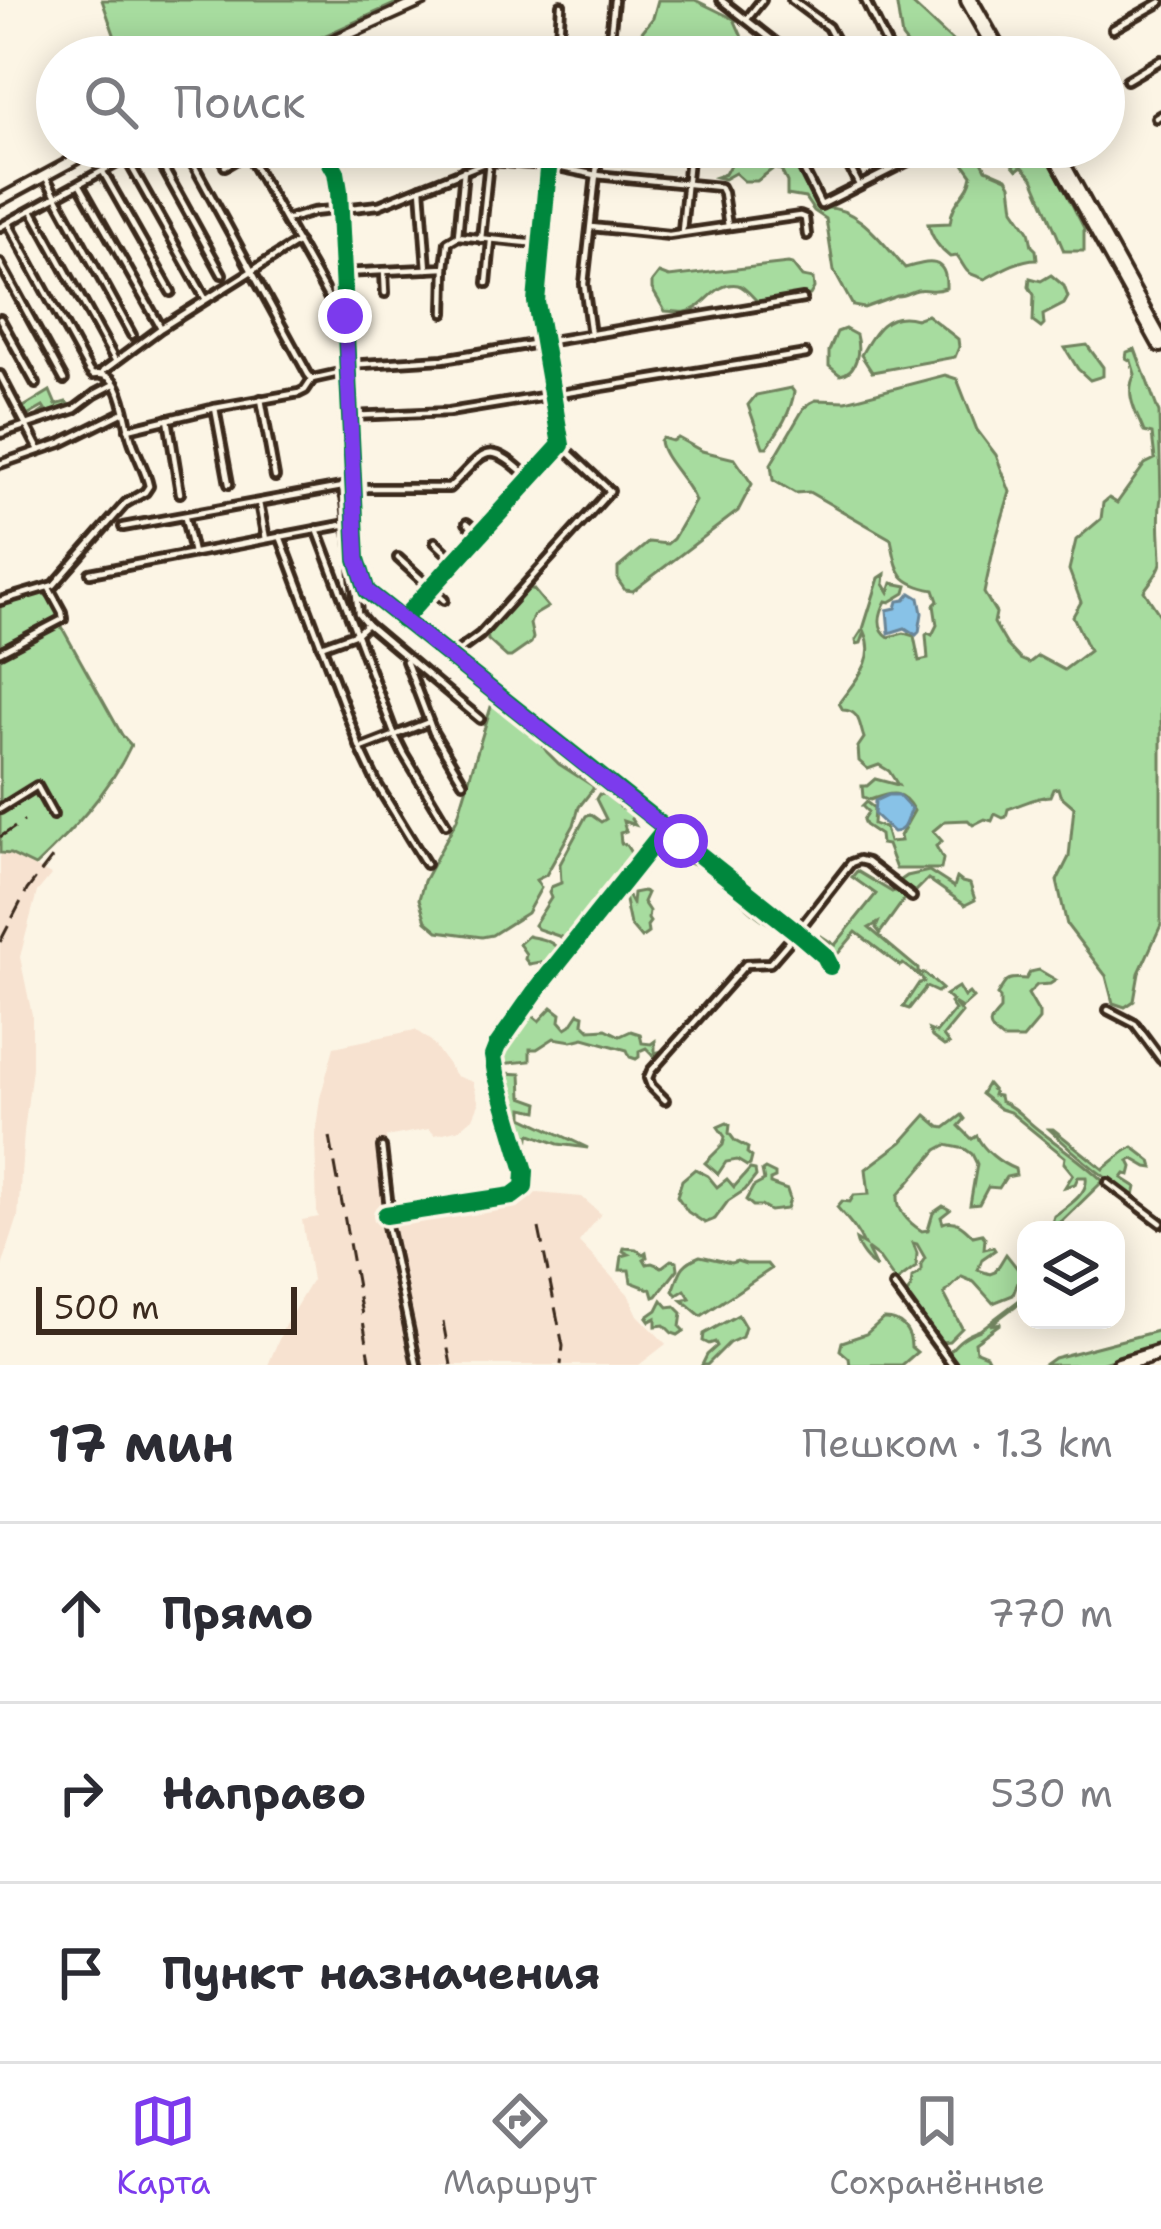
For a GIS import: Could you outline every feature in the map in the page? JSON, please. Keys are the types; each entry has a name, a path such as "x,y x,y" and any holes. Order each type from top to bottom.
{"highway":[{"path":"970,0 990,36"},
{"path":"1064,168 1161,344"}],"main road":[{"path":"1119,1365 1161,1355"},
{"path":"1137,1365 1161,1355"}],"street":[{"path":"344,36 424,0"},
{"path":"610,36 614,0"},
{"path":"722,0 767,36"},
{"path":"746,20 762,0"},
{"path":"865,0 881,36"},
{"path":"798,2 833,36"},
{"path":"1113,29 1161,2"},
{"path":"559,36 561,5"},
{"path":"1127,80 1161,60"},
{"path":"0,200 60,168"},
{"path":"0,227 109,168"},
{"path":"132,168 205,298"},
{"path":"161,168 222,274"},
{"path":"196,168 312,379"},
{"path":"256,168 336,311"},
{"path":"334,168 344,273 357,559 367,591 797,932 830,966"},
{"path":"286,220 379,205 470,168"},
{"path":"481,239 488,168"},
{"path":"450,657 480,635 610,491 561,445 536,302 548,168"},
{"path":"562,168 722,189 728,226"},
{"path":"592,335 584,284 597,168"},
{"path":"682,233 688,168"},
{"path":"802,168 823,204 892,168"},
{"path":"851,168 860,185"},
{"path":"458,236 464,170"},
{"path":"103,171 171,292"},
{"path":"45,176 132,335"},
{"path":"80,185 160,328"},
{"path":"422,188 428,269"},
{"path":"32,211 115,360"},
{"path":"591,227 669,235 804,217 808,235"},
{"path":"8,223 89,371 96,375 205,298 298,242"},
{"path":"444,313 448,242 458,236 540,244"},
{"path":"487,283 491,241"},
{"path":"0,263 64,380"},
{"path":"344,273 445,268"},
{"path":"384,271 385,293"},
{"path":"128,429 299,393 312,379 348,368 543,344 803,299"},
{"path":"0,320 36,384"},
{"path":"350,416 449,412 806,354"},
{"path":"0,601 49,588 126,503 148,489 115,384 101,373"},
{"path":"0,375 39,450"},
{"path":"0,434 75,409 115,384"},
{"path":"261,399 275,477"},
{"path":"215,408 229,484"},
{"path":"0,464 91,430 124,412"},
{"path":"168,419 180,493"},
{"path":"402,620 561,445"},
{"path":"353,488 449,488 475,460 495,453 529,478"},
{"path":"123,527 344,489 358,613 479,719"},
{"path":"258,501 266,539"},
{"path":"184,515 193,553"},
{"path":"467,523 480,534"},
{"path":"90,573 347,524"},
{"path":"317,529 395,736 446,824"},
{"path":"280,536 376,784 426,864"},
{"path":"434,542 455,561"},
{"path":"398,558 444,600"},
{"path":"0,652 63,619 49,588"},
{"path":"355,596 367,591"},
{"path":"321,646 357,633 367,624"},
{"path":"404,655 429,722 463,782"},
{"path":"360,748 429,722"},
{"path":"0,809 37,786 52,815"},
{"path":"386,1215 516,1194 524,1187 493,1056 535,992 665,829"},
{"path":"665,1100 650,1086 651,1071 746,964 770,963 851,863 867,862 912,897"},
{"path":"1108,1010 1135,1024 1160,1054"},
{"path":"382,1147 386,1215 417,1365"},
{"path":"1108,1183 1161,1223"},
{"path":"485,1199 488,1211"},
{"path":"894,1286 952,1365"}],"shaded area":[{"path":"0,857 51,875 37,892 20,957 32,1015 32,1068 18,1217 0,1273"},
{"path":"415,1030 431,1041 456,1076 473,1082 479,1104 473,1118 460,1129 386,1137 395,1214 538,1193 582,1197 601,1214 579,1242 666,1344 639,1365 268,1365 312,1280 302,1220 319,1217 315,1136 334,1047"}],"green space":[{"path":"102,0 403,0 323,36 115,36"},
{"path":"658,0 695,0 734,19 742,36 641,36"},
{"path":"896,0 908,0 947,36 902,36"},
{"path":"728,168 774,168 757,181 744,181 735,173 724,179 716,177"},
{"path":"774,168 799,168 821,208 834,208 858,219 905,268 929,263 940,266 946,288 917,290 864,308 853,306 834,271 826,219 805,198 787,195 781,170"},
{"path":"967,168 986,168 1007,178 1014,209 1029,231 1037,259 985,279 969,273 957,256 942,250 928,224 950,223 972,175"},
{"path":"1024,168 1054,168 1084,228 1084,251 1064,251 1033,178"},
{"path":"788,263 802,277 813,279 810,295 760,304 741,286 730,285 693,310 682,312 665,311 652,289 659,273 669,277"},
{"path":"1051,275 1068,297 1043,315 1041,328 1033,322 1030,278 1041,281"},
{"path":"927,315 958,339 955,357 872,372 861,355 876,331 897,317"},
{"path":"845,329 856,335 857,353 851,370 840,375 829,366 829,351 837,332"},
{"path":"1087,345 1103,367 1103,376 1090,380 1065,348"},
{"path":"1135,349 1159,413 1161,563 1144,591 1161,617 1161,925 1139,973 1134,1001 1125,1007 1113,1003 1106,976 1067,925 1057,881 1069,857 1074,807 1058,788 1050,796 1008,809 1003,818 995,814 992,821 973,825 968,820 945,821 933,831 942,841 936,846 943,859 941,869 896,869 880,835 865,825 868,812 862,806 866,802 874,808 873,824 885,828 889,842 901,841 914,811 896,794 870,800 863,797 862,786 875,779 898,785 889,771 879,765 868,769 859,761 858,747 864,738 860,724 839,703 869,652 865,632 861,643 856,640 879,578 885,574 889,592 892,583 907,586 905,593 886,601 882,629 889,637 914,636 919,661 928,659 926,635 932,635 937,625 934,605 938,601 934,590 913,584 901,574 891,539 809,492 795,493 773,480 771,464 804,408 816,400 846,401 945,375 957,379 1010,492 984,593 996,613 994,623 1020,659 1029,663 1038,656 1064,670 1089,651 1073,616 1081,602 1069,570 1076,540 1101,519 1103,503 1109,498 1117,503 1145,464 1155,459 1152,434 1144,432 1131,396 1135,374 1126,358"},
{"path":"791,388 787,414 763,447 748,405 756,395"},
{"path":"50,391 56,405 66,402 70,406 39,418 43,407 27,416 22,408"},
{"path":"662,438 678,438 702,451 735,459 752,484 738,511 633,591 625,590 618,580 618,568 649,542 667,544 673,539 695,501 665,455"},
{"path":"527,589 533,589 548,607 533,616 531,643 507,657 488,640 487,632"},
{"path":"43,593 53,603 60,624 131,745 89,810 35,866 0,853 0,603"},
{"path":"498,699 528,724 559,764 593,789 579,807 546,875 536,880 541,888 527,913 492,935 438,931 426,921 419,899 457,819 493,700"},
{"path":"599,794 622,809 636,807 631,819 635,825 623,821 626,831 620,833 633,861 628,870 621,867 622,877 590,920 567,939 534,925 551,898 551,887 561,883 560,864 586,816 601,822 606,819 596,799"},
{"path":"687,849 783,925 781,930 689,863 683,852"},
{"path":"857,871 906,897 880,933 878,923 869,928 942,989 926,987 909,1009 903,1007 924,982 903,964 856,932 836,956 816,941 821,936 835,945 876,894 852,877"},
{"path":"929,871 954,887 957,878 970,884 975,900 965,905 928,879 914,893 897,883"},
{"path":"643,891 650,922 648,933 641,938 630,925 624,896 626,893 632,904 633,893"},
{"path":"528,936 550,942 559,951 548,964 529,964 519,944"},
{"path":"1039,970 1056,980 1037,985 1028,994 1039,1020 1023,1039 1002,1039 990,1025 1000,1010 997,995 1007,981 1026,979"},
{"path":"958,987 964,997 969,993 973,998 962,1008 954,1003 962,1013 943,1036 949,1044 944,1046 929,1030 936,1033 955,1010 945,995"},
{"path":"541,993 533,1016 539,1021 552,1007 561,1014 566,1028 579,1013 590,1030 606,1029 620,1036 631,1031 640,1034 642,1043 655,1041 655,1053 671,1045 658,1060 646,1048 636,1059 627,1050 584,1038 554,1038 530,1049 530,1061 498,1064 508,1035"},
{"path":"504,1073 521,1074 522,1097 539,1103 538,1111 523,1108 523,1117 588,1148 531,1134 528,1151 523,1151 501,1081"},
{"path":"987,1084 1000,1101 1103,1181 1062,1221 1052,1221 1080,1194 1086,1177 1065,1187 1073,1174 1065,1157 981,1094"},
{"path":"926,1115 945,1128 962,1115 965,1119 959,1126 1015,1169 1016,1175 1006,1177 999,1188 988,1187 979,1204 970,1205 977,1164 965,1149 946,1145 898,1195 905,1216 922,1231 928,1230 933,1213 943,1206 950,1210 941,1217 943,1223 956,1223 973,1236 982,1234 984,1249 995,1250 982,1259 978,1270 995,1272 1006,1254 1017,1268 1013,1295 993,1303 974,1282 962,1277 944,1294 962,1328 949,1341 941,1342 905,1296 925,1258 917,1244 913,1243 916,1267 896,1282 879,1258 867,1249 876,1268 864,1256 856,1240 864,1245 861,1239 837,1207 854,1195 869,1194 866,1169 902,1142"},
{"path":"727,1123 729,1133 752,1157 747,1166 737,1160 726,1162 718,1174 705,1163 723,1145 725,1137 718,1127"},
{"path":"1049,1129 1103,1169 1133,1147 1153,1168 1129,1161 1130,1175 1122,1178 1136,1187 1134,1196 1100,1174"},
{"path":"695,1169 717,1187 727,1179 734,1187 750,1169 756,1176 715,1219 705,1223 688,1212 677,1196 682,1180"},
{"path":"765,1169 775,1174 770,1184 787,1190 787,1209 770,1211 746,1200 753,1187 764,1181"},
{"path":"624,1248 646,1252 647,1264 662,1267 677,1261 678,1269 657,1296 631,1282 629,1270 620,1270 622,1256 629,1254"},
{"path":"700,1256 767,1264 771,1269 701,1316 682,1300 690,1298 685,1290 677,1295 673,1291 684,1266"},
{"path":"662,1300 682,1313 684,1331 678,1335 664,1325 656,1326 656,1318 650,1321 647,1317"},
{"path":"1017,1302 990,1325 1001,1323 975,1342 976,1351 986,1355 991,1365 957,1365 950,1351"},
{"path":"738,1315 745,1327 742,1337 702,1365 717,1346 703,1341 704,1334"},
{"path":"883,1319 903,1326 917,1352 902,1365 850,1365 840,1350 842,1342 866,1334"},
{"path":"1161,1330 1161,1344 1097,1365 1044,1365 1054,1358"}],"water":[{"path":"911,593 919,598 919,632 916,635 905,628 889,633 887,610"},
{"path":"898,795 911,809 898,831 893,832 874,814 875,801"}],"railway":[{"path":"0,837 24,821"},
{"path":"0,942 27,890 56,853"},
{"path":"330,1137 371,1365"},
{"path":"539,1228 563,1346 561,1365"},
{"path":"443,1322 451,1365"}],"cycle path":[{"path":"334,168 339,191 357,559 367,591 797,932 830,966"},
{"path":"402,620 561,445 536,302 548,168"},
{"path":"386,1215 512,1196 524,1187 525,1171 493,1056 535,992 665,829"}],"route":[{"path":"345,316 357,559 370,596 681,841"}]}
